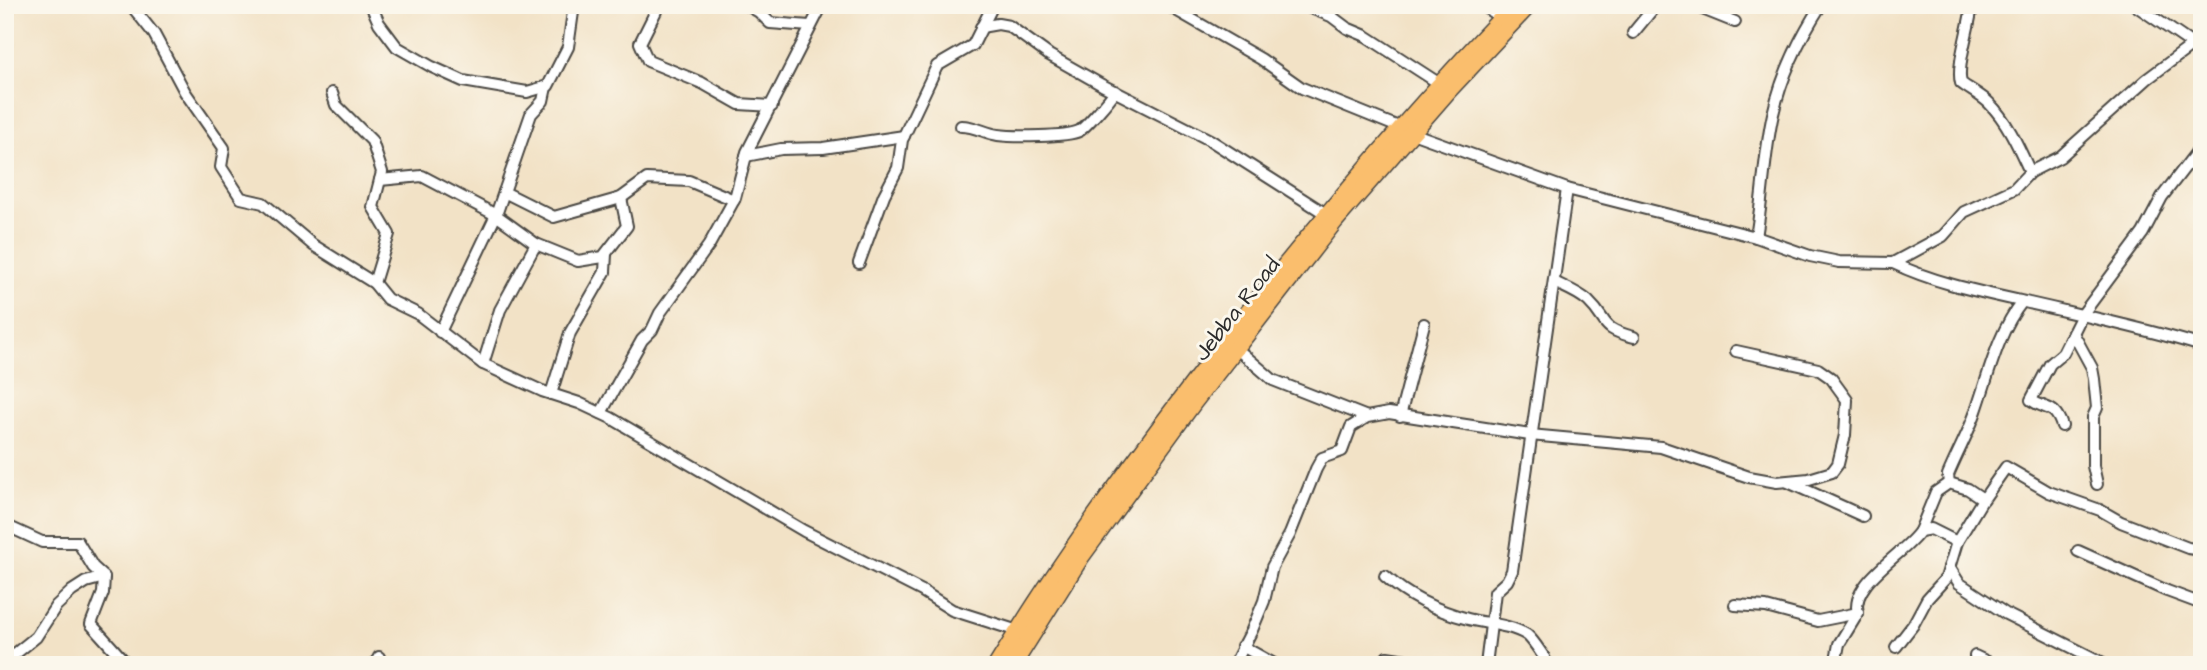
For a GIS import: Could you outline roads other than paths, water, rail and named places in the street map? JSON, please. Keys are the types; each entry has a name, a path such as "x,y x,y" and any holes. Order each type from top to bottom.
{"highway":[{"path":"997,665 1069,552 1150,440 1326,214 1407,131 1440,84 1514,5"},
{"name":"Jebba Road","path":"1013,665 1081,557 1236,348 1335,221 1407,131 1529,5"}],"street":[{"path":"131,5 154,34 185,92 224,148 221,167 241,198 263,203 313,245 374,283 387,299 418,314 483,364 601,413 829,545 922,591 951,610 1018,631"},
{"path":"371,5 379,23 397,47 432,67 463,81 527,92 546,86"},
{"path":"440,332 496,215 531,114 543,101 546,86 560,66 568,47 574,5"},
{"path":"659,5 640,43 648,61 702,83 739,104 772,106"},
{"path":"747,5 770,23 810,26"},
{"path":"601,413 642,340 652,330 660,313 709,245 734,200 746,156 822,5"},
{"path":"859,262 884,195 898,168 904,136 937,66 973,45 993,5"},
{"path":"1167,5 1261,59 1302,88 1407,131 1567,189 1756,237 1820,258 1864,264 1892,263 1934,281 2139,327 2202,346"},
{"path":"1303,5 1331,16 1347,28 1366,36 1440,84"},
{"path":"1482,5 1501,18"},
{"path":"1633,33 1656,5"},
{"path":"1756,237 1777,98 1790,61 1821,5"},
{"path":"1972,5 1959,78 1961,83 1989,103 2003,120 2030,172"},
{"path":"2135,5 2197,41 2202,53"},
{"path":"1699,6 1735,22"},
{"path":"981,27 998,24 1009,26 1049,55 1210,140 1326,214"},
{"path":"1892,263 1943,236 1964,212 2014,189 2030,172 2060,157 2147,79 2197,41"},
{"path":"961,126 972,126 995,135 1015,137 1078,131 1109,101 1115,91"},
{"path":"332,93 336,105 372,141 382,172 373,207 389,234 374,283"},
{"path":"746,156 781,149 823,148 904,136"},
{"path":"2062,426 2058,414 2031,400 2050,364 2063,353 2082,315 2143,233 2178,174 2202,145"},
{"path":"380,180 422,176 496,215 536,244 578,261 603,257 627,226 621,198"},
{"path":"504,192 554,217 621,198 646,179 689,181 734,200"},
{"path":"1486,665 1495,592 1507,581 1512,571 1567,189"},
{"path":"483,364 500,310 536,244"},
{"path":"551,394 570,333 605,272 606,254"},
{"path":"1554,282 1584,299 1605,326 1634,337"},
{"path":"1949,483 1948,475 1976,412 1998,345 2012,314 2022,302"},
{"path":"1400,415 1424,324"},
{"path":"2073,333 2092,368 2094,379 2097,408 2093,416 2093,467 2097,484"},
{"path":"1236,348 1273,380 1367,417"},
{"path":"1234,665 1252,630 1264,601 1272,567 1290,534 1316,469 1322,458 1342,451 1351,427 1367,417 1400,415 1530,435 1661,447 1749,477 1786,481 1809,479 1832,472 1838,464 1845,435 1847,400 1831,378 1818,369 1736,351"},
{"path":"1896,647 1913,625 1927,599 1946,578 1956,542 2006,467 2049,492 2100,510 2121,522 2188,548 2202,550"},
{"path":"1786,481 1863,516"},
{"path":"1949,483 1968,489 1983,500"},
{"path":"1835,665 1839,645 1858,613 1858,596 1893,556 1912,543 1920,531 1936,492 1949,483"},
{"path":"5,525 42,542 78,542 93,567 104,577"},
{"path":"1920,531 1931,529 1956,542"},
{"path":"2078,551 2202,604"},
{"path":"1949,567 1959,583 1994,607 2107,665"},
{"path":"1385,576 1402,591 1432,606 1528,636 1544,657"},
{"path":"5,662 36,637 56,606 72,591 86,582 104,577"},
{"path":"104,577 103,593 91,624 125,662 132,665"},
{"path":"1735,605 1766,607 1818,621 1858,613"},
{"path":"1242,646 1276,665"},
{"path":"1975,656 1994,665"},
{"path":"1387,657 1410,663 1438,665"}]}
